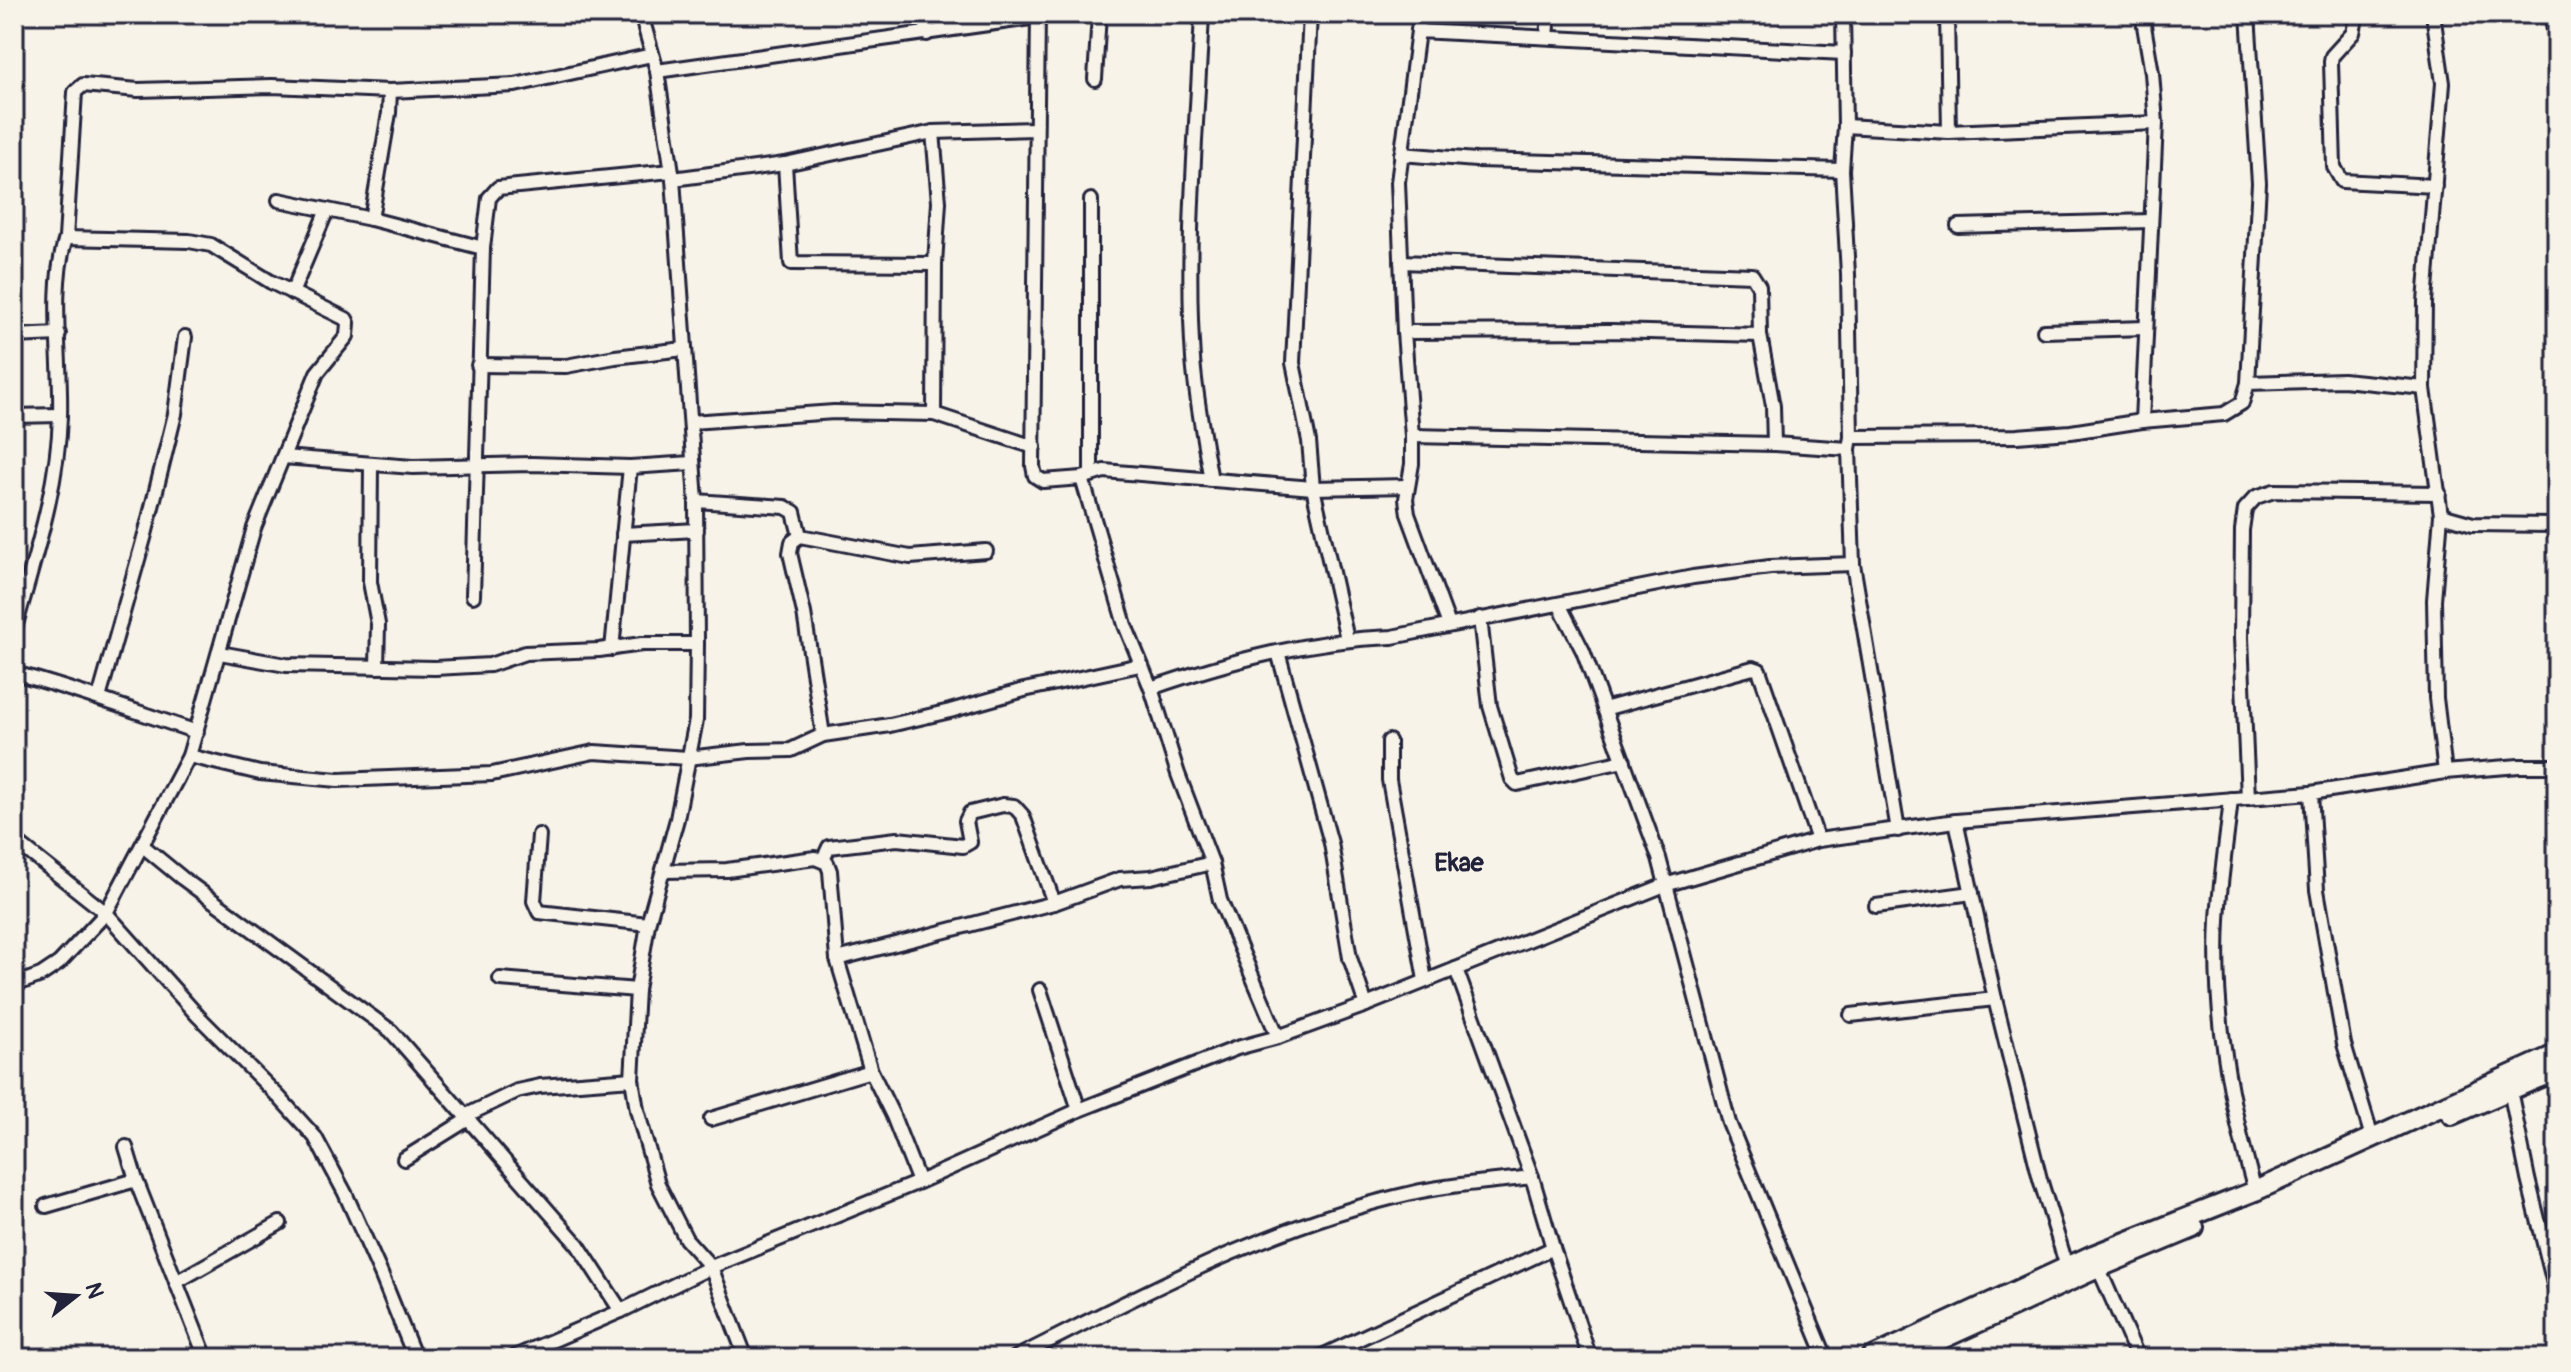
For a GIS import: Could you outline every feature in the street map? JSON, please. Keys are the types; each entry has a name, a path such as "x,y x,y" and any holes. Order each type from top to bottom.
{"highway":[{"path":"1905,1357 2096,1261 2557,1054"},
{"path":"1871,1358 2067,1267 2096,1261 2260,1201 2557,1070"}],"street":[{"path":"641,14 657,71 672,175 696,501 697,644 696,720 677,819 648,924 637,990 632,1079 637,1110 658,1184 686,1239 711,1267 746,1358"},
{"path":"925,14 927,34"},
{"path":"1095,79 1099,14"},
{"path":"1202,14 1191,237 1191,316 1199,406 1211,480"},
{"path":"1310,14 1293,363 1309,441 1313,488 1347,639"},
{"path":"1420,14 1398,182 1412,436 1412,464 1407,486 1408,514 1449,625"},
{"path":"1547,37 1549,14"},
{"path":"1843,14 1845,126 1842,170 1848,274 1853,564 1898,830"},
{"path":"1947,14 1949,132"},
{"path":"2142,14 2152,73 2156,123 2142,421"},
{"path":"1412,436 1850,443 2071,432 2142,421 2224,414 2242,403 2248,383 2259,183 2248,14"},
{"path":"2357,14 2353,33 2332,56 2331,62 2334,167 2337,175 2342,181 2435,186"},
{"path":"2433,14 2443,83 2425,302 2424,388 2441,515 2434,600 2436,698 2445,772"},
{"path":"2551,14 2557,46"},
{"path":"657,71 1038,16 1035,476 1043,481 1104,471 1313,488 1407,486"},
{"path":"1418,31 1844,53"},
{"path":"14,632 56,465 60,415 58,278 66,238 75,92 78,87 138,90 272,86 390,91 515,85 652,55"},
{"path":"371,219 390,91"},
{"path":"1845,126 1949,132 2156,123"},
{"path":"473,596 483,248 492,191 498,188 785,164 933,132 1036,129"},
{"path":"933,132 939,202 935,264 934,414"},
{"path":"1401,154 1476,160 1842,170"},
{"path":"785,164 791,263 935,264"},
{"path":"279,200 371,219 483,248"},
{"path":"1091,200 1087,476 1125,625 1151,688 1182,785 1212,863 1220,900 1278,1037"},
{"path":"292,293 327,210"},
{"path":"1958,226 2151,221"},
{"path":"14,985 41,975 59,963 106,913 189,756 254,528 317,373 347,336 348,323 346,319 292,293 211,245 189,241 66,238"},
{"path":"1401,262 1752,275 1759,286 1760,335 1773,406 1774,444"},
{"path":"2044,331 2146,328"},
{"path":"1404,332 1612,331 1760,335"},
{"path":"14,336 59,334"},
{"path":"99,698 175,414 185,337"},
{"path":"478,365 566,366 684,349"},
{"path":"2248,383 2343,380 2424,388"},
{"path":"691,422 834,412 934,414 1034,447"},
{"path":"14,416 60,415"},
{"path":"283,457 413,467 477,464 630,467 692,463"},
{"path":"371,466 370,592 378,624 377,667"},
{"path":"612,649 630,467"},
{"path":"2248,798 2241,638 2245,509 2256,497 2274,491 2439,493"},
{"path":"696,501 785,507 794,512 800,536"},
{"path":"2441,515 2473,524 2557,525"},
{"path":"623,534 697,530"},
{"path":"823,735 804,613 790,553 792,542 800,536 910,557 986,551"},
{"path":"1151,688 1204,669 1278,652 1347,639 1392,637 1693,577 1770,567 1853,564"},
{"path":"1559,604 1583,651 1659,858 1729,1123 1826,1358"},
{"path":"1480,618 1490,706 1512,779 1517,784 1624,761"},
{"path":"220,653 286,665 477,667 525,653 612,649 642,644 697,644"},
{"path":"1278,652 1331,843 1350,958 1366,1005"},
{"path":"189,756 260,773 338,780 492,774 594,752 688,758 791,750 823,735 905,721 1024,690 1140,665"},
{"path":"1604,709 1753,668 1759,670 1818,840"},
{"path":"14,673 74,688 197,732"},
{"path":"1389,741 1389,780 1425,980"},
{"path":"512,1358 621,1311 711,1267 919,1182 1079,1110 1237,1048 1278,1037 1366,1005 1665,885 1818,840 1956,821 2311,793 2445,772 2557,766"},
{"path":"2311,793 2317,890 2344,1044 2372,1137"},
{"path":"2231,799 2218,920 2219,1017 2236,1124 2255,1191"},
{"path":"823,860 829,847 842,844 897,839 963,846 970,842 966,821 970,813 1003,805 1014,806 1023,816 1054,903"},
{"path":"1956,821 1995,999 2040,1179 2067,1267"},
{"path":"539,835 534,901 539,912 648,924"},
{"path":"15,843 106,913 198,1016 315,1137 345,1193 415,1358"},
{"path":"143,846 391,1031 578,1245 621,1311"},
{"path":"663,871 727,870 815,858 823,860 830,871 837,959 871,1071 919,1182"},
{"path":"837,959 1054,903 1120,879 1151,877 1212,863"},
{"path":"1876,906 1972,893"},
{"path":"1456,969 1532,1177 1590,1358"},
{"path":"500,979 637,990"},
{"path":"1040,990 1079,1110"},
{"path":"1851,1015 1995,999"},
{"path":"711,1119 871,1071"},
{"path":"404,1159 468,1117 517,1091 540,1086 632,1079"},
{"path":"2510,1090 2557,1296"},
{"path":"126,1147 206,1358"},
{"path":"1015,1358 1253,1242 1339,1212 1414,1192 1532,1177"},
{"path":"46,1206 136,1180"},
{"path":"176,1282 280,1223"},
{"path":"1318,1358 1553,1248"},
{"path":"2096,1261 2138,1358"}],"district":[{"name":"Ekae","path":"1459,862"}]}
